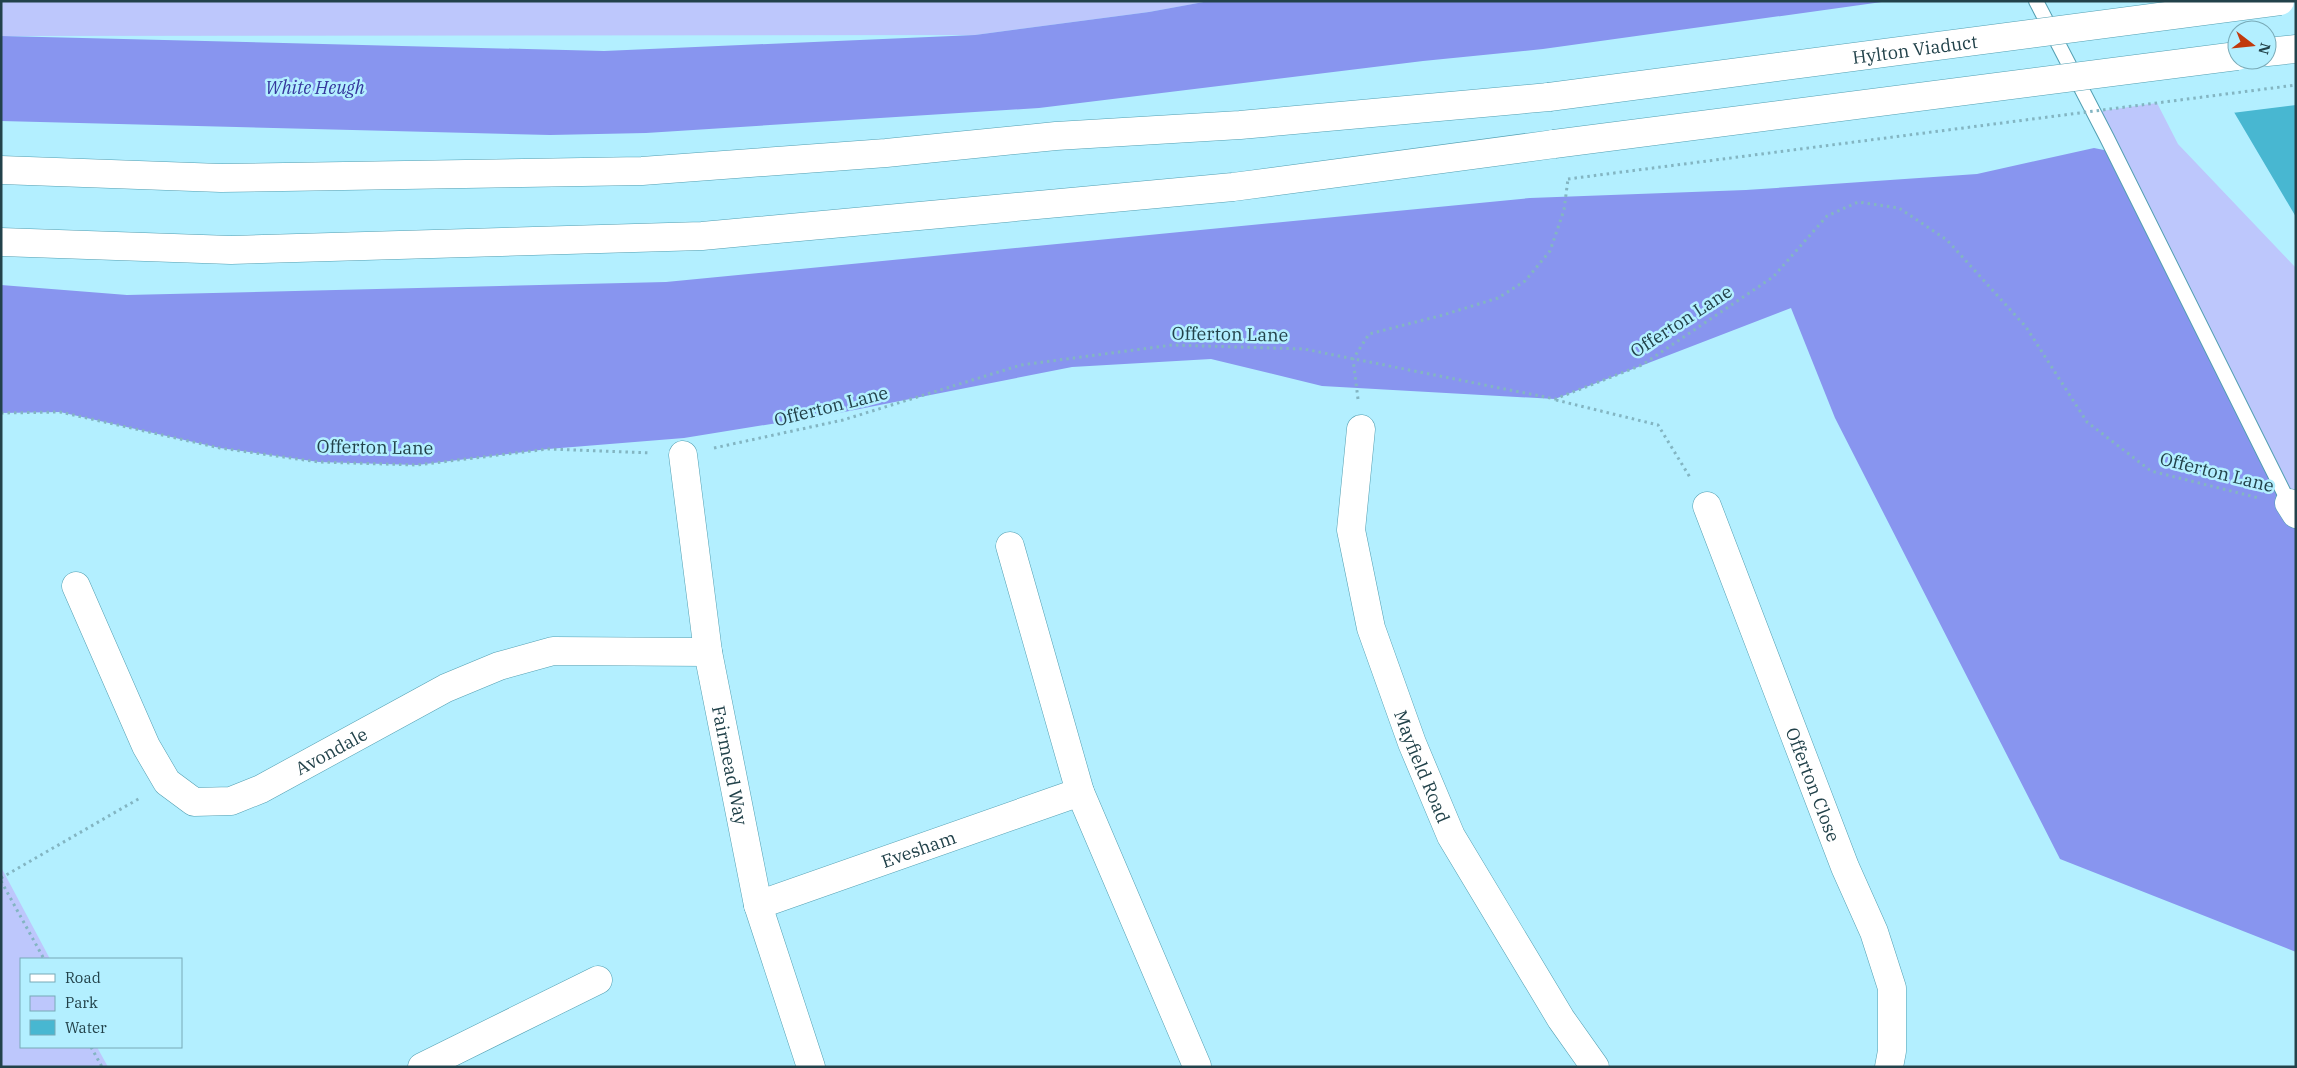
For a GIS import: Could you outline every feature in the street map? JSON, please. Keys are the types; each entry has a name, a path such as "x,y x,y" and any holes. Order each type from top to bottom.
{"main road":[{"name":"Hylton Viaduct","path":"1,170 221,178 642,171 886,153 1056,136 1240,125 1548,97 2280,1"},
{"path":"2277,51 2296,49"},
{"path":"1,242 230,250 702,236 1233,188 1554,144 2227,57"},
{"name":"Mayfield Road","path":"1361,429 1351,530 1371,628 1412,743 1452,836 1561,1019 1595,1067"},
{"name":"Fairmead Way","path":"683,455 708,652 758,905 811,1067"},
{"name":"Offerton Close","path":"1707,506 1845,867 1874,932 1892,988 1892,1051 1889,1067"},
{"path":"1010,546 1080,792 1197,1066"},
{"name":"Avondale","path":"76,586 146,746 166,782 194,802 231,801 261,789 446,688 499,666 553,651 708,652"},
{"name":"Evesham","path":"758,905 1080,792"},
{"path":"422,1067 598,980"}],"lane":[{"path":"2036,1 2293,508"}],"path":[{"path":"1361,429 1353,359 1369,334 1444,315 1498,298 1525,281 1550,251 1564,210 1568,179 2296,85"},
{"name":"Offerton Lane","path":"1,414 60,412 220,448 319,462 417,465 548,448 683,455 843,420 1021,365 1172,345 1304,349 1555,399 1642,365 1773,277 1827,216 1858,202 1899,208 1947,240 2026,327 2087,422 2151,471 2293,508"},
{"path":"1555,399 1658,424 1707,506"},
{"path":"43,958 1,880 166,782"},
{"path":"92,1048 102,1067"}],"green space":[{"path":"1,1 1209,1 1149,12 975,35 1,36"},
{"name":"White Heugh","path":"1209,1 1889,1 1543,49 1423,61 1039,108 646,133 550,135 1,121 1,36 604,51 975,35 1149,12"},
{"path":"2157,103 2178,144 2296,268 2296,514 2094,112"},
{"path":"2094,148 2114,152 2296,516 2296,952 2060,859 1835,418 1791,308 1555,399 1322,386 1211,359 1072,367 839,413 684,438 548,449 417,465 319,462 220,448 60,412 1,413 1,285 127,295 666,282 1530,198 1746,190 1977,174"},
{"path":"1,867 49,958 20,958 20,1048 98,1048 108,1067 1,1067"}],"water":[{"path":"2148,1 2296,1 2296,217 2202,58"}],"pier":[{"path":"2146,1 2296,1 2296,105 2232,113 2200,59"}]}
